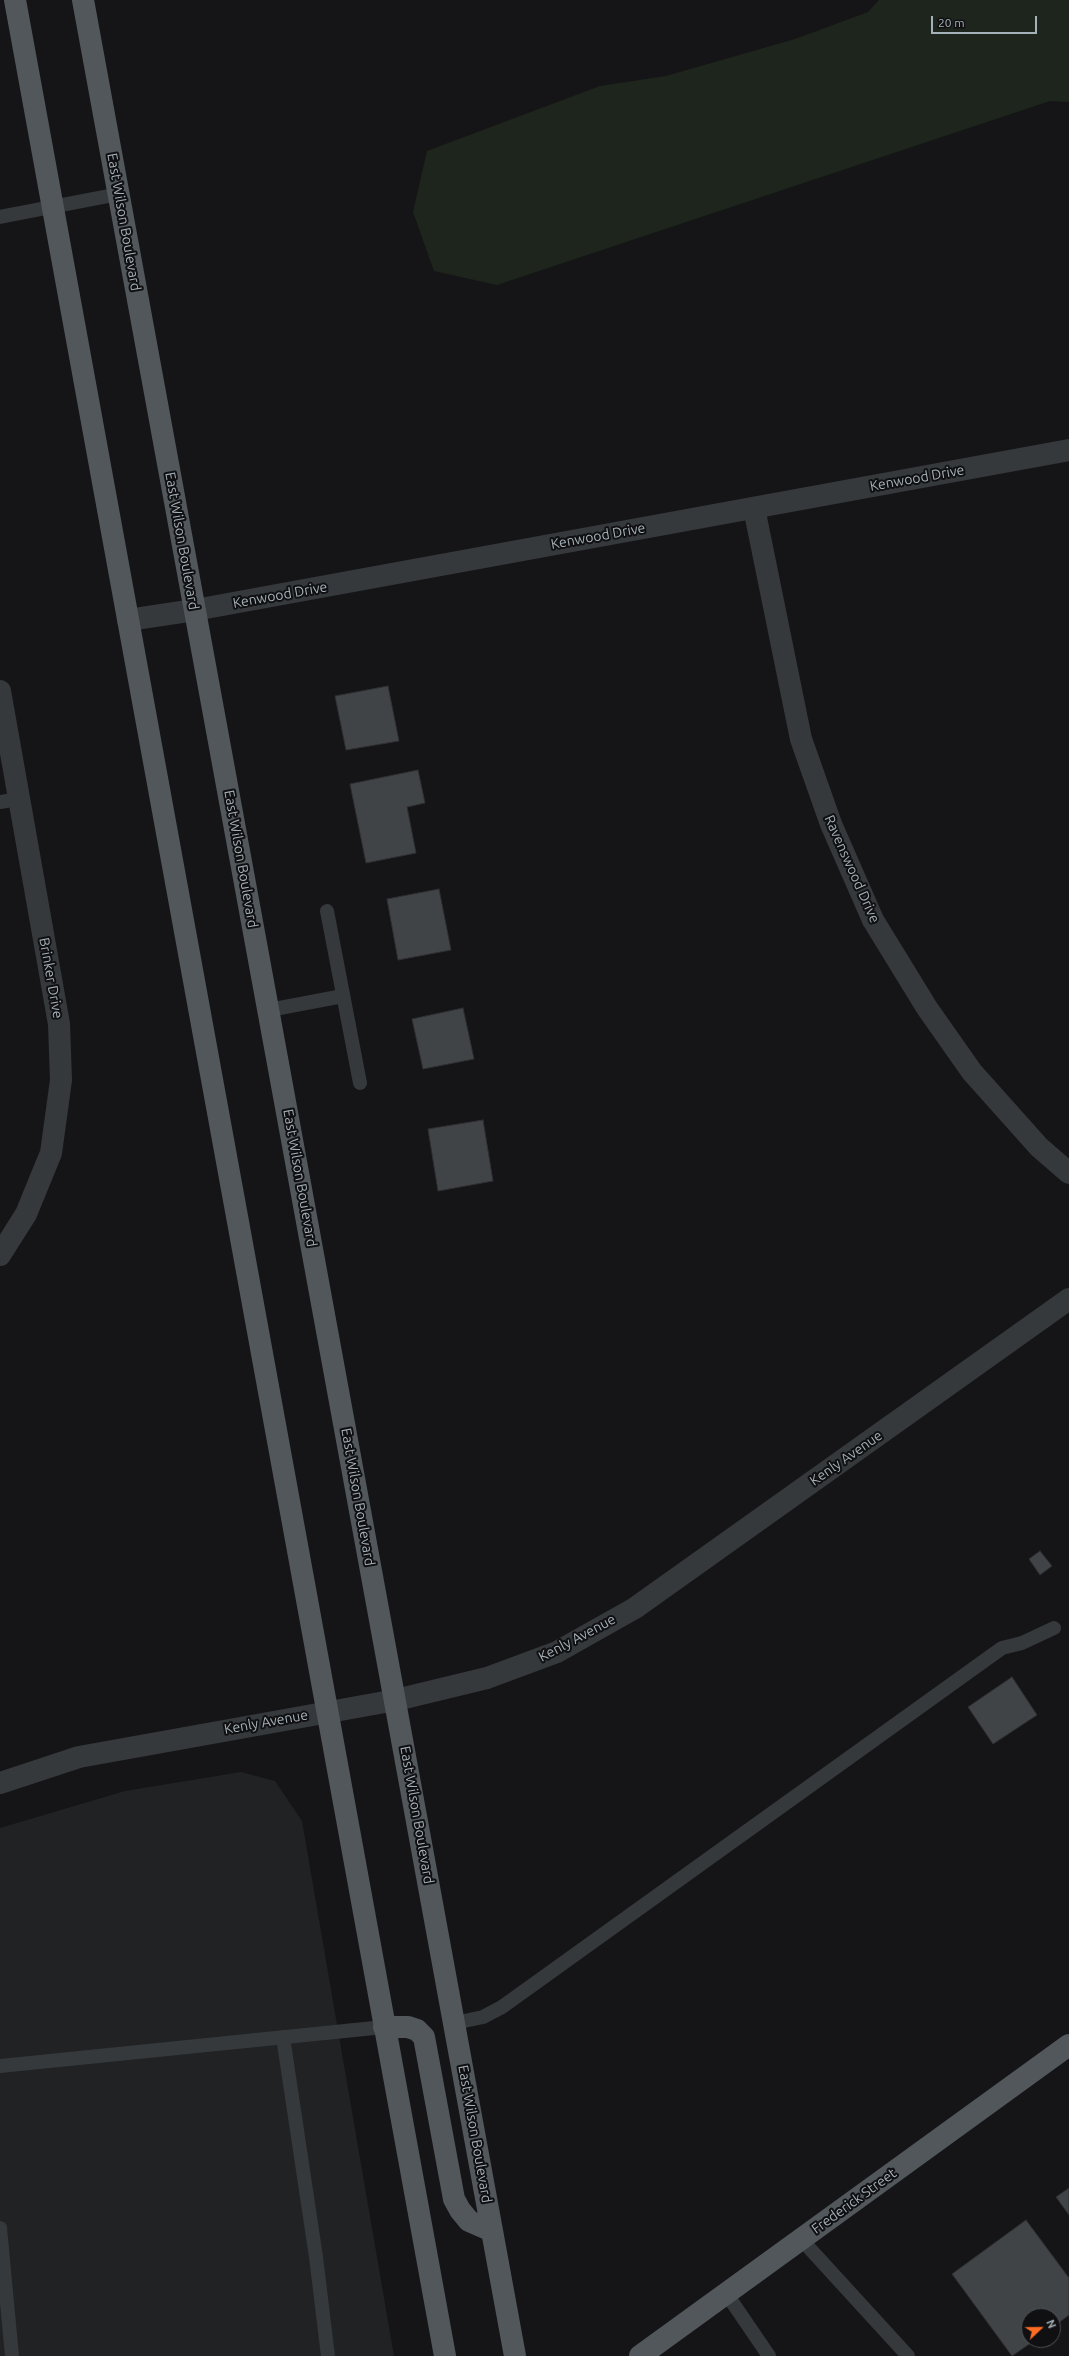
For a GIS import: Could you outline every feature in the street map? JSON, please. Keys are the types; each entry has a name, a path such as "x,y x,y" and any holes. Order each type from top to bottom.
{"main road":[{"path":"15,0 54,207 326,1711 445,2356"},
{"name":"East Wilson Boulevard","path":"83,0 396,1700 515,2356"},
{"path":"384,2027 408,2027 417,2030 424,2037 454,2198 460,2210 469,2221 492,2231"},
{"name":"Frederick Street","path":"640,2356 1069,2045"}],"street":[{"name":"Kenwood Drive","path":"128,620 195,610 1069,450"},
{"name":"Ravenswood Drive","path":"754,508 801,739 831,824 873,920 927,1008 972,1072 1039,1147 1069,1173"},
{"name":"Brinker Drive","path":"0,691 9,801 59,1024 61,1080 51,1153 26,1214 0,1255"},
{"name":"Kenly Avenue","path":"0,1783 78,1757 326,1711 396,1700 487,1678 557,1652 635,1608 1069,1299"}],"lane":[{"path":"0,218 119,194"},
{"path":"327,911 360,1084"},
{"path":"269,1010 343,996"},
{"path":"455,2023 483,2018 502,2008 1002,1648 1022,1643 1054,1628"},
{"path":"0,2066 384,2027"},
{"path":"283,2037 316,2257 328,2356"},
{"path":"0,2228 12,2356"},
{"path":"801,2239 908,2356"},
{"path":"726,2293 769,2356"}],"shaded area":[{"path":"879,0 1069,0 1069,102 1050,101 497,285 434,271 413,212 427,151 600,86 666,76 795,39 868,12"},
{"path":"241,1772 275,1781 302,1821 394,2356 0,2356 0,1828 125,1791"}],"building":[{"path":"388,686 399,741 346,750 335,696"},
{"path":"418,770 425,803 407,807 416,853 366,863 350,784"},
{"path":"439,889 451,950 398,960 387,899"},
{"path":"463,1008 474,1059 423,1069 412,1019"},
{"path":"483,1120 493,1181 438,1191 428,1129"},
{"path":"1040,1551 1052,1566 1040,1575 1029,1559"},
{"path":"1012,1677 1037,1715 993,1744 968,1707"},
{"path":"1069,2188 1069,2215 1056,2197"},
{"path":"1026,2220 1069,2278 1069,2315 1061,2321 1061,2308 1021,2308 1021,2348 1024,2348 1012,2356 952,2274"}]}
